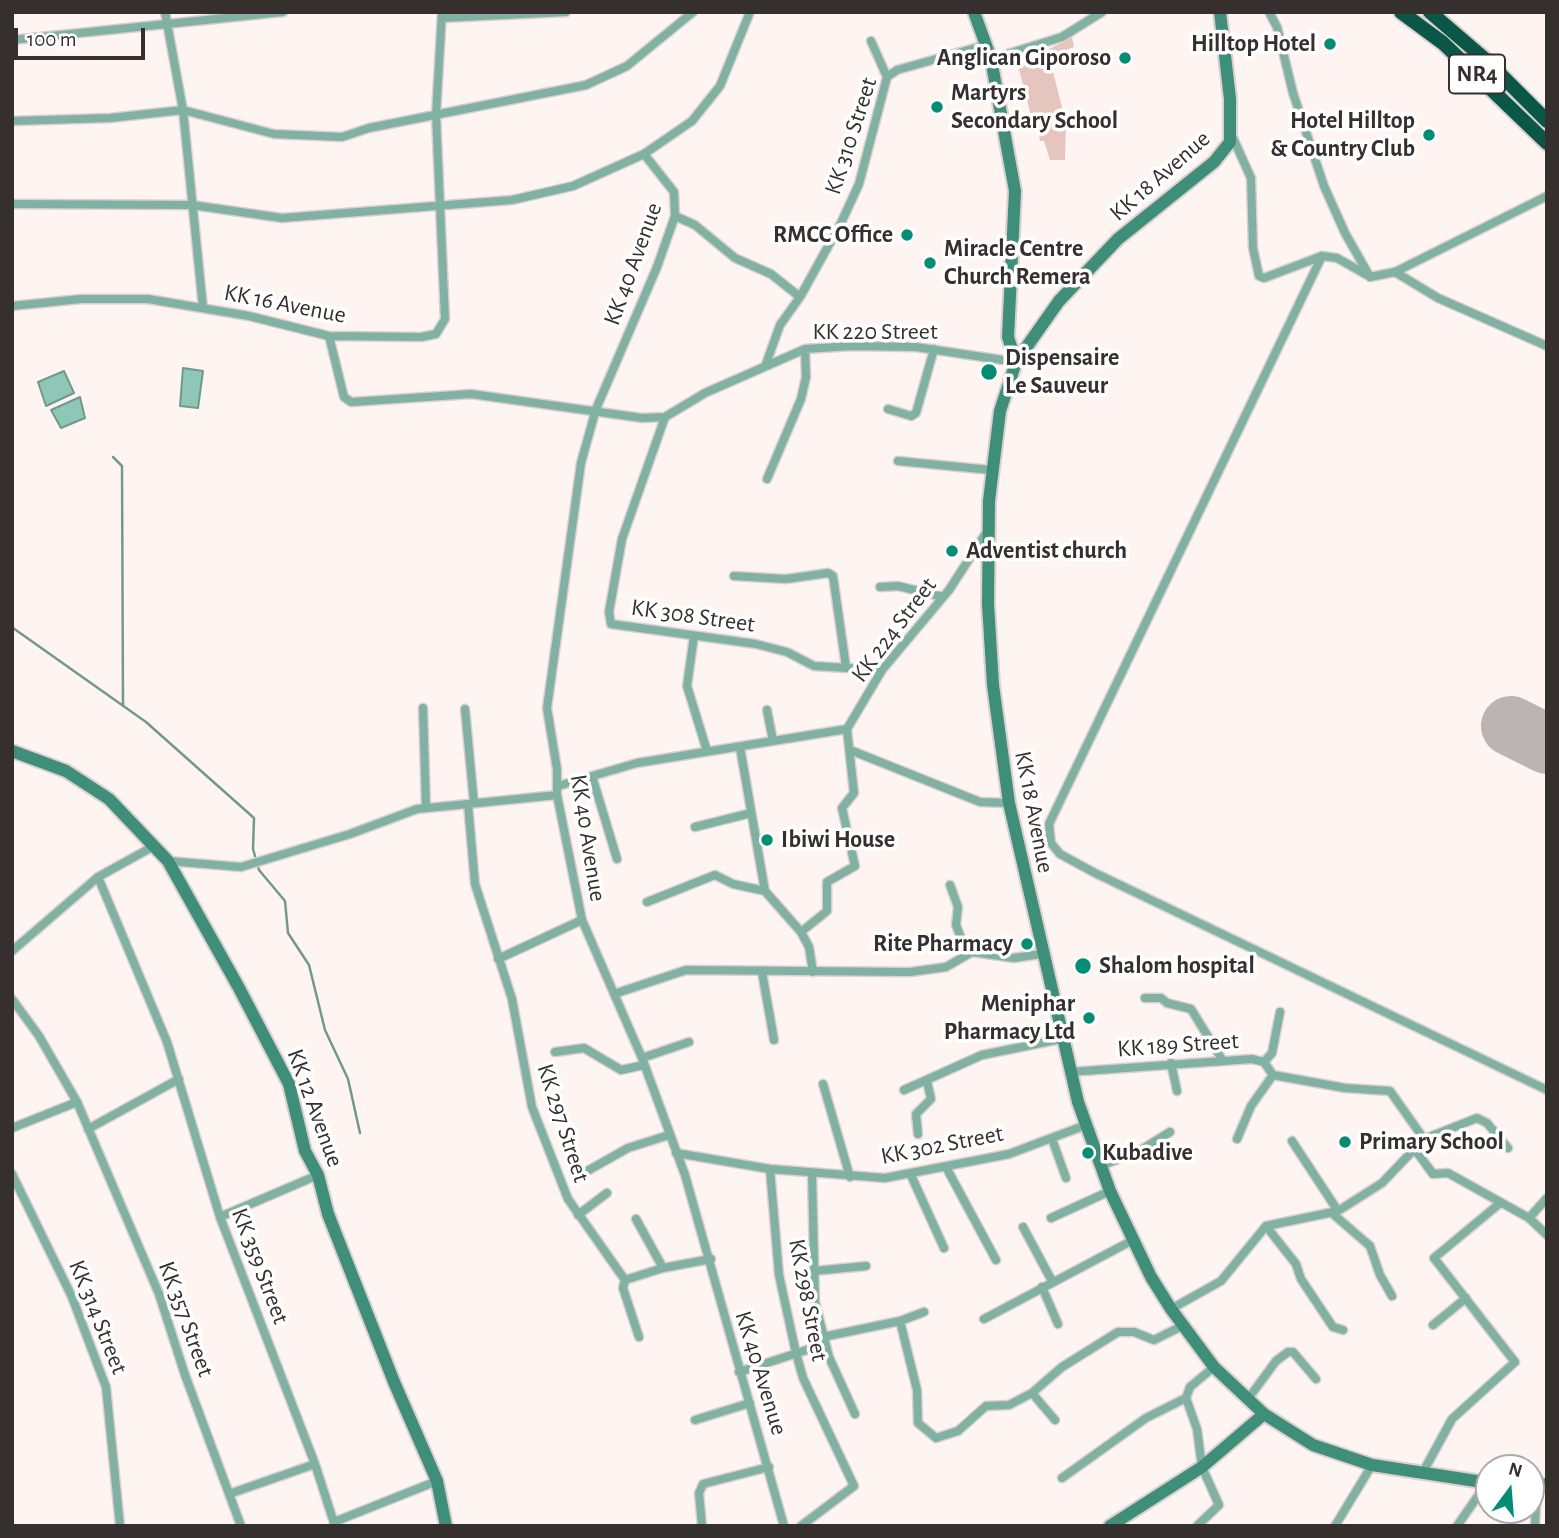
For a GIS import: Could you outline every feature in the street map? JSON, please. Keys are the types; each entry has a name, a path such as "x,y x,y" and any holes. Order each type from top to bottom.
{"highway":[{"name":"NR4","path":"1401,12 1443,43 1547,143"},
{"name":"NR4","path":"1430,12 1487,61 1547,121"}],"main road":[{"path":"974,12 991,60 1015,191 1008,337 1016,362"},
{"name":"KK 18 Avenue","path":"1220,12 1233,138 1214,162 1134,225 1079,279 1043,320 1016,362 1000,411 991,470 988,530 989,642 999,740 1009,803 1069,1072 1110,1191 1132,1240 1171,1309 1214,1367 1264,1414 1313,1445 1372,1465 1475,1481"},
{"name":"KK 12 Avenue","path":"12,751 66,771 109,799 168,861 289,1084 305,1151 318,1175 328,1214 437,1481 446,1526"},
{"path":"1110,1526 1202,1467 1264,1414"}],"street":[{"path":"166,12 183,110 203,308"},
{"path":"12,40 101,33 167,22 283,12"},
{"path":"442,15 566,12"},
{"path":"12,121 110,118 183,110 274,134 342,137 436,114 586,85 609,77 694,12"},
{"path":"12,204 192,205 282,218 512,200 573,186 644,154 692,121 726,75 750,12"},
{"path":"991,60 1062,37 1102,12"},
{"path":"1269,12 1277,27 1293,93 1324,186 1345,233 1370,277"},
{"name":"KK 16 Avenue","path":"12,306 114,298 203,308 329,336 421,337 436,334 445,319 436,114 442,15"},
{"path":"871,41 887,77"},
{"name":"KK 310 Street","path":"766,364 780,325 800,297 859,184 887,77 897,70 986,45"},
{"path":"1233,138 1251,178 1253,248 1259,276 1264,278 1322,256 1337,258 1370,277 1395,272 1547,196"},
{"name":"KK 40 Avenue","path":"644,154 674,192 675,216 657,267 596,409 581,463 547,698 558,791 582,920 643,1062 676,1153 711,1259 739,1372 769,1467 784,1526"},
{"path":"675,216 695,225 735,258 771,274 800,297"},
{"path":"1322,256 1049,824 1051,843 1060,854 1095,873 1547,1090"},
{"path":"1395,272 1438,298 1547,346"},
{"path":"329,336 344,397 351,402 471,394 596,409 642,418 665,417"},
{"name":"KK 220 Street","path":"665,417 766,364 805,349 852,346 934,349 1016,362"},
{"path":"767,478 801,399 806,377 805,349"},
{"path":"888,409 911,416 916,413 934,349"},
{"name":"KK 308 Street","path":"665,417 622,539 609,620 614,625 773,647 814,666 882,670"},
{"path":"898,461 991,470"},
{"name":"KK 224 Street","path":"847,729 882,670 943,597 988,530"},
{"path":"734,576 786,579 828,573 833,576 846,667"},
{"path":"880,587 898,586 943,597"},
{"path":"694,636 687,686 706,751"},
{"path":"423,708 426,807"},
{"name":"KK 297 Street","path":"466,709 475,884 512,999 532,1107 559,1181 578,1215 625,1280"},
{"path":"767,710 773,741"},
{"path":"168,861 241,867 350,834 426,807 558,791 592,776 637,763 847,729 854,793 842,808 855,866 827,882 827,911 801,932"},
{"path":"740,747 765,891 801,932 809,947 813,972"},
{"path":"850,751 980,802 1009,803"},
{"path":"592,776 617,859"},
{"path":"695,827 751,813"},
{"path":"12,951 99,877 154,846"},
{"path":"647,902 715,875 733,884 765,891"},
{"name":"KK 359 Street","path":"99,877 149,996 179,1079 220,1217 316,1464 334,1524"},
{"path":"950,885 958,907 956,925 967,954"},
{"path":"498,959 582,920"},
{"path":"614,994 686,970 927,971 953,964 967,954 980,952 1013,958 1041,954"},
{"path":"762,972 774,1040"},
{"path":"1145,998 1161,998 1167,1003 1192,1009 1223,1061"},
{"name":"KK 357 Street","path":"12,999 39,1035 77,1102 159,1294 185,1375 241,1526"},
{"path":"1264,1062 1272,1053 1280,1012"},
{"path":"904,1090 982,1055 1061,1039"},
{"path":"555,1052 584,1048 621,1070 689,1042"},
{"name":"KK 189 Street","path":"1069,1072 1252,1059 1264,1062 1273,1075"},
{"path":"1171,1063 1177,1091"},
{"path":"1237,1139 1251,1106 1273,1075 1345,1088 1390,1091 1424,1139"},
{"path":"88,1129 179,1079"},
{"path":"918,1134 916,1114 931,1099 926,1081"},
{"path":"823,1084 850,1177"},
{"path":"12,1128 77,1102"},
{"path":"1171,1309 1221,1281 1266,1226 1335,1212 1382,1183 1416,1151 1424,1139 1477,1118 1487,1123 1508,1148"},
{"name":"KK 302 Street","path":"676,1153 770,1169 886,1178 1000,1156 1086,1125"},
{"path":"1101,1166 1141,1150 1170,1132"},
{"path":"589,1170 628,1149 669,1135"},
{"path":"1052,1139 1066,1178"},
{"path":"1292,1142 1335,1212 1370,1246 1392,1296"},
{"path":"1416,1151 1433,1174 1448,1173 1499,1204 1529,1218 1547,1235"},
{"path":"946,1167 996,1260"},
{"name":"KK 298 Street","path":"770,1169 779,1275 796,1353 803,1378 855,1486 801,1526"},
{"path":"812,1173 815,1301 824,1341 855,1414"},
{"path":"910,1173 944,1248"},
{"name":"KK 314 Street","path":"12,1174 72,1297 106,1387 120,1526"},
{"path":"220,1217 318,1175"},
{"path":"1051,1218 1110,1191"},
{"path":"578,1215 607,1193"},
{"path":"1529,1218 1547,1198"},
{"path":"1422,1474 1452,1419 1515,1362 1434,1255 1499,1204"},
{"path":"636,1219 663,1268"},
{"path":"1266,1226 1296,1264 1301,1279 1333,1327 1343,1330"},
{"path":"1023,1227 1052,1281"},
{"path":"984,1319 1132,1240"},
{"path":"639,1337 623,1288 625,1280 663,1268 711,1259"},
{"path":"814,1271 866,1266"},
{"path":"1042,1287 1059,1324"},
{"path":"1433,1325 1466,1298"},
{"path":"739,1372 824,1341 924,1312"},
{"path":"900,1321 917,1390 918,1423 936,1438 958,1431 986,1406 1009,1405 1032,1393 1062,1367 1118,1332 1134,1332 1154,1340 1184,1325"},
{"path":"1248,1399 1276,1361 1288,1352 1293,1352 1316,1379"},
{"path":"1195,1525 1219,1505 1202,1467 1197,1429 1186,1398 1190,1387 1214,1367"},
{"path":"1032,1393 1055,1420"},
{"path":"1062,1478 1146,1418 1186,1398"},
{"path":"695,1420 750,1403"},
{"path":"229,1494 316,1464"},
{"path":"1335,1526 1372,1465"},
{"path":"702,1526 699,1493 703,1484 769,1467"},
{"path":"334,1524 437,1481"},
{"path":"1457,1526 1475,1501"}],"shaded area":[{"path":"1072,37 1074,47 1049,56 1066,123 1065,160 1050,160 1044,141 1040,141 1037,123 1033,123 1016,58 1045,51"},
{"path":"183,368 203,371 198,408 180,406"},
{"path":"64,371 74,393 46,406 38,382"},
{"path":"80,397 85,418 61,428 51,410"}],"waterway":[{"path":"113,457 122,466 123,705"},
{"path":"13,628 146,722 254,818 253,849 259,870 285,901 288,933 309,965 325,1030 348,1079 360,1133"}],"runway":[{"path":"1511,726 1547,744"}],"place":[{"name":"Hilltop Hotel","path":"1330,44"},
{"name":"Anglican Giporoso","path":"1125,58"},
{"name":"Martyrs Secondary School","path":"937,107"},
{"name":"Hotel Hilltop & Country Club","path":"1429,135"},
{"name":"RMCC Office","path":"907,235"},
{"name":"Miracle Centre Church Remera","path":"930,263"},
{"name":"Dispensaire Le Sauveur","path":"989,372"},
{"name":"Adventist church","path":"952,551"},
{"name":"Ibiwi House","path":"767,840"},
{"name":"Rite Pharmacy","path":"1027,944"},
{"name":"Shalom hospital","path":"1083,966"},
{"name":"Meniphar Pharmacy Ltd","path":"1089,1018"},
{"name":"Primary School","path":"1345,1142"},
{"name":"Kubadive","path":"1088,1153"}]}
